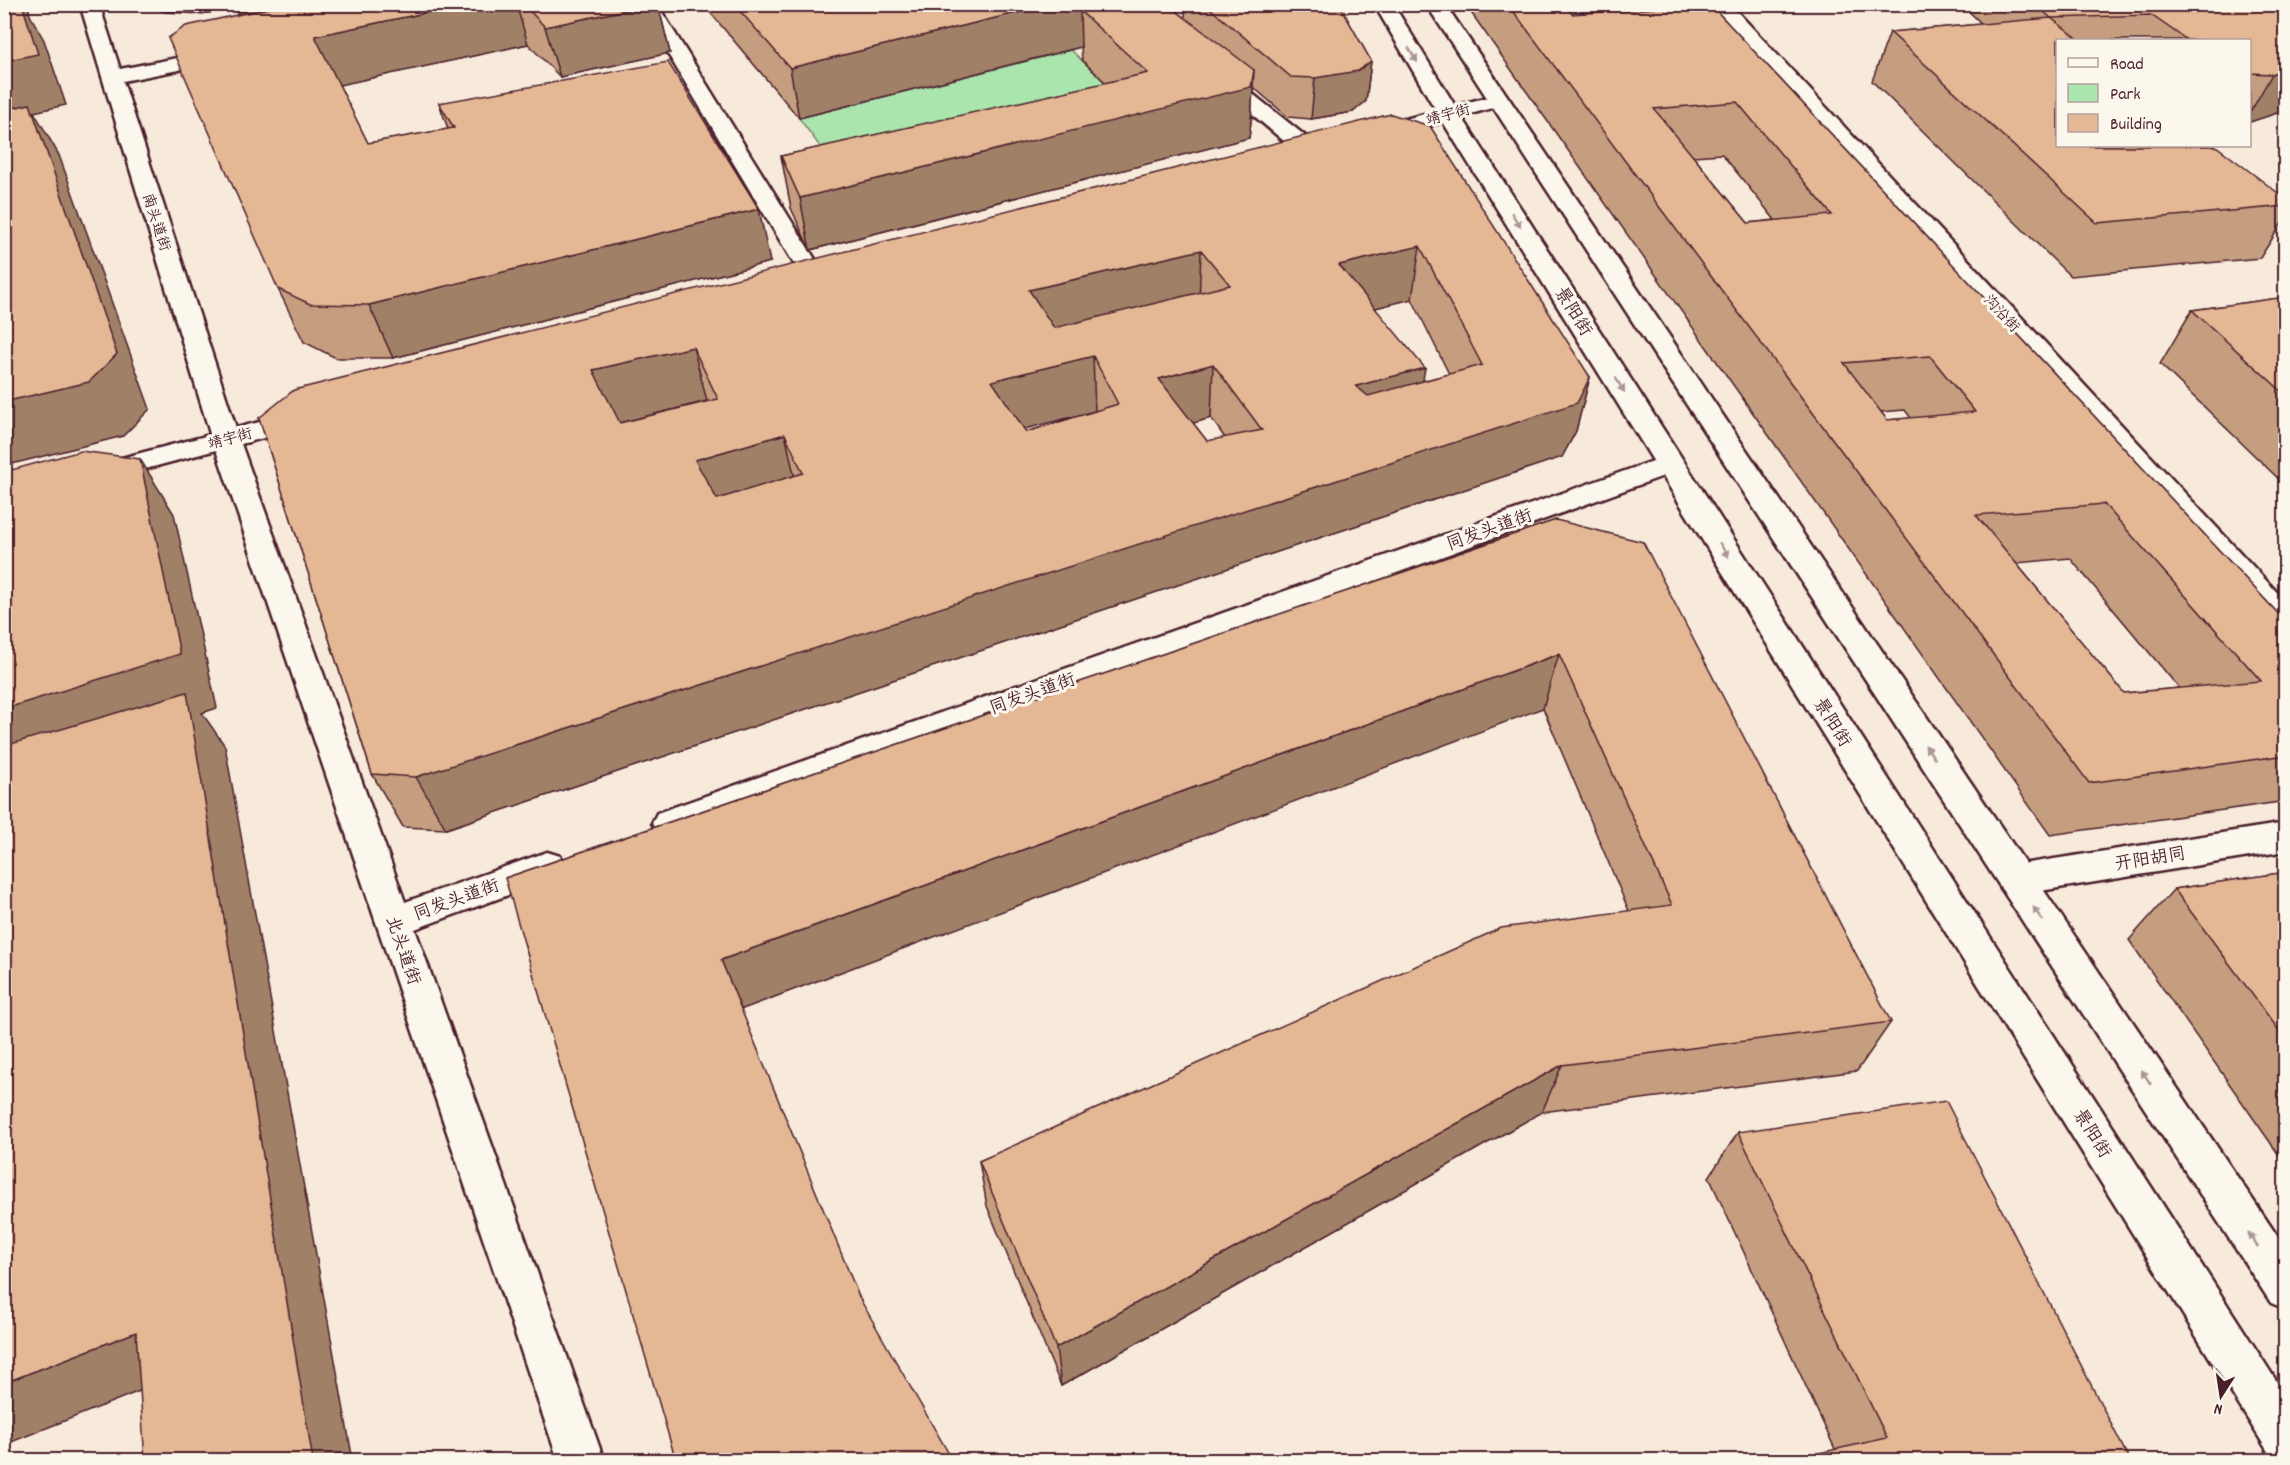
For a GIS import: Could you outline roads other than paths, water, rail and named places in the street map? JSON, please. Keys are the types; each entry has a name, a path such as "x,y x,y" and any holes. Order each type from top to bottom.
{"street":[{"name":"南头道街","path":"89,4 226,440"},
{"path":"647,4 815,277"},
{"name":"景阳街","path":"1383,4 1449,114 2286,1438"},
{"path":"1435,4 2286,1288"},
{"name":"沟沿街","path":"1719,4 2286,622"},
{"path":"111,77 238,52"},
{"name":"靖宇街","path":"1204,63 1322,149 1499,100"},
{"name":"靖宇街","path":"71,480 328,411"},
{"name":"北头道街","path":"226,440 581,1461"},
{"name":"同发头道街","path":"642,832 1670,464"},
{"name":"开阳胡同","path":"2015,880 2286,837"},
{"name":"同发头道街","path":"394,921 575,856"}]}
